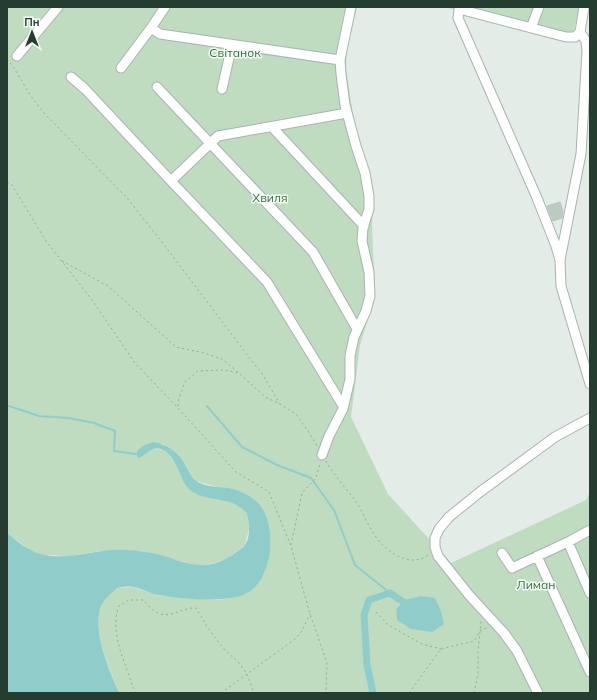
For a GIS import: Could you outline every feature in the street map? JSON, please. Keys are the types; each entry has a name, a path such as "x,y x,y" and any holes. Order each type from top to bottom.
{"street":[{"path":"17,56 58,7"},
{"path":"121,68 165,7"},
{"path":"322,455 329,436 344,406 350,380 350,356 354,337 366,311 370,296 369,272 362,241 364,226 369,209 369,196 365,172 347,113 340,60 351,7"},
{"path":"531,28 539,7"},
{"path":"578,34 584,7"},
{"path":"560,260 537,198 458,18 457,8 483,11 531,28 566,38 578,34"},
{"path":"151,28 160,34 340,60"},
{"path":"578,34 588,42 581,154 560,260 561,286 590,384"},
{"path":"222,89 232,45"},
{"path":"71,77 85,89 267,282 344,406"},
{"path":"157,87 313,252 358,329"},
{"path":"171,180 218,136 347,113"},
{"path":"272,127 364,226"},
{"path":"538,693 517,650 496,624 469,595 438,556 435,547 435,538 439,529 449,517 539,447 555,436 590,418"},
{"path":"502,553 512,568 590,530"},
{"path":"568,542 590,593"},
{"path":"537,556 590,672"}],"path":[{"path":"7,59 30,95 44,113 127,198 165,246 261,372 280,404"},
{"path":"7,182 12,185 46,241 92,300 135,363 178,407 236,472 270,492 290,546 310,614 327,663 326,693"},
{"path":"60,259 108,286 176,347 204,353 222,359 265,397 296,414 308,431 333,474 346,488 357,504 379,541 397,557 410,560 420,559 428,555 435,547"},
{"path":"178,407 184,382 198,371 224,370 239,373"},
{"path":"290,546 302,493 316,478 322,455"},
{"path":"137,693 133,687 117,639 115,615 119,606 129,600 143,600 158,613 167,615 188,607 196,608 208,628 223,648 240,664 247,674 254,693"},
{"path":"474,693 478,674 478,652 482,608"},
{"path":"376,612 388,625 422,644 442,649 474,641 481,630 496,624"},
{"path":"221,693 295,639 302,631 310,614"},
{"path":"409,693 442,649"}],"green space":[{"path":"7,7 357,7 347,49 346,69 354,121 371,179 373,202 372,224 375,297 360,345 351,417 388,494 451,563 586,500 590,492 590,693 119,693 100,639 99,617 101,606 108,596 117,588 133,587 157,595 216,600 233,598 264,575 271,541 233,489 217,487 196,481 189,473 185,463 163,444 148,451 159,449 166,452 172,459 182,478 195,492 204,497 232,503 248,513 249,529 245,545 226,559 199,566 141,551 100,551 69,556 43,555 30,550 7,533"},
{"path":"445,7 579,7 573,35 465,13"}],"water":[{"path":"154,442 168,447 176,453 195,480 199,483 208,486 236,490 257,502 264,512 270,538 270,552 267,566 261,579 253,589 243,595 213,600 179,598 156,594 133,587 117,588 102,603 99,616 99,627 103,650 119,693 7,693 7,533 29,549 40,554 64,556 101,551 129,550 143,551 198,565 216,563 225,559 243,547 247,542 249,525 247,513 243,509 232,503 202,496 192,492 185,484 171,457 163,450 156,449 150,451 142,457 137,457 137,451 139,449"},
{"path":"421,596 435,598 441,611 444,624 432,632 411,629 397,620 396,609 405,600"}],"building":[{"path":"560,202 563,212 562,218 553,221 547,206"}],"waterway":[{"path":"9,406 39,416 69,418 94,423 115,431 114,451 136,454"},
{"path":"207,406 242,447 277,465 311,478 334,510 355,565 390,593"},
{"path":"373,693 367,665 364,615 369,600 390,593 411,607"}],"park label":[{"name":"Світанок","path":"235,52"},
{"name":"Хвиля","path":"270,197"},
{"name":"Лиман","path":"536,584"}]}
